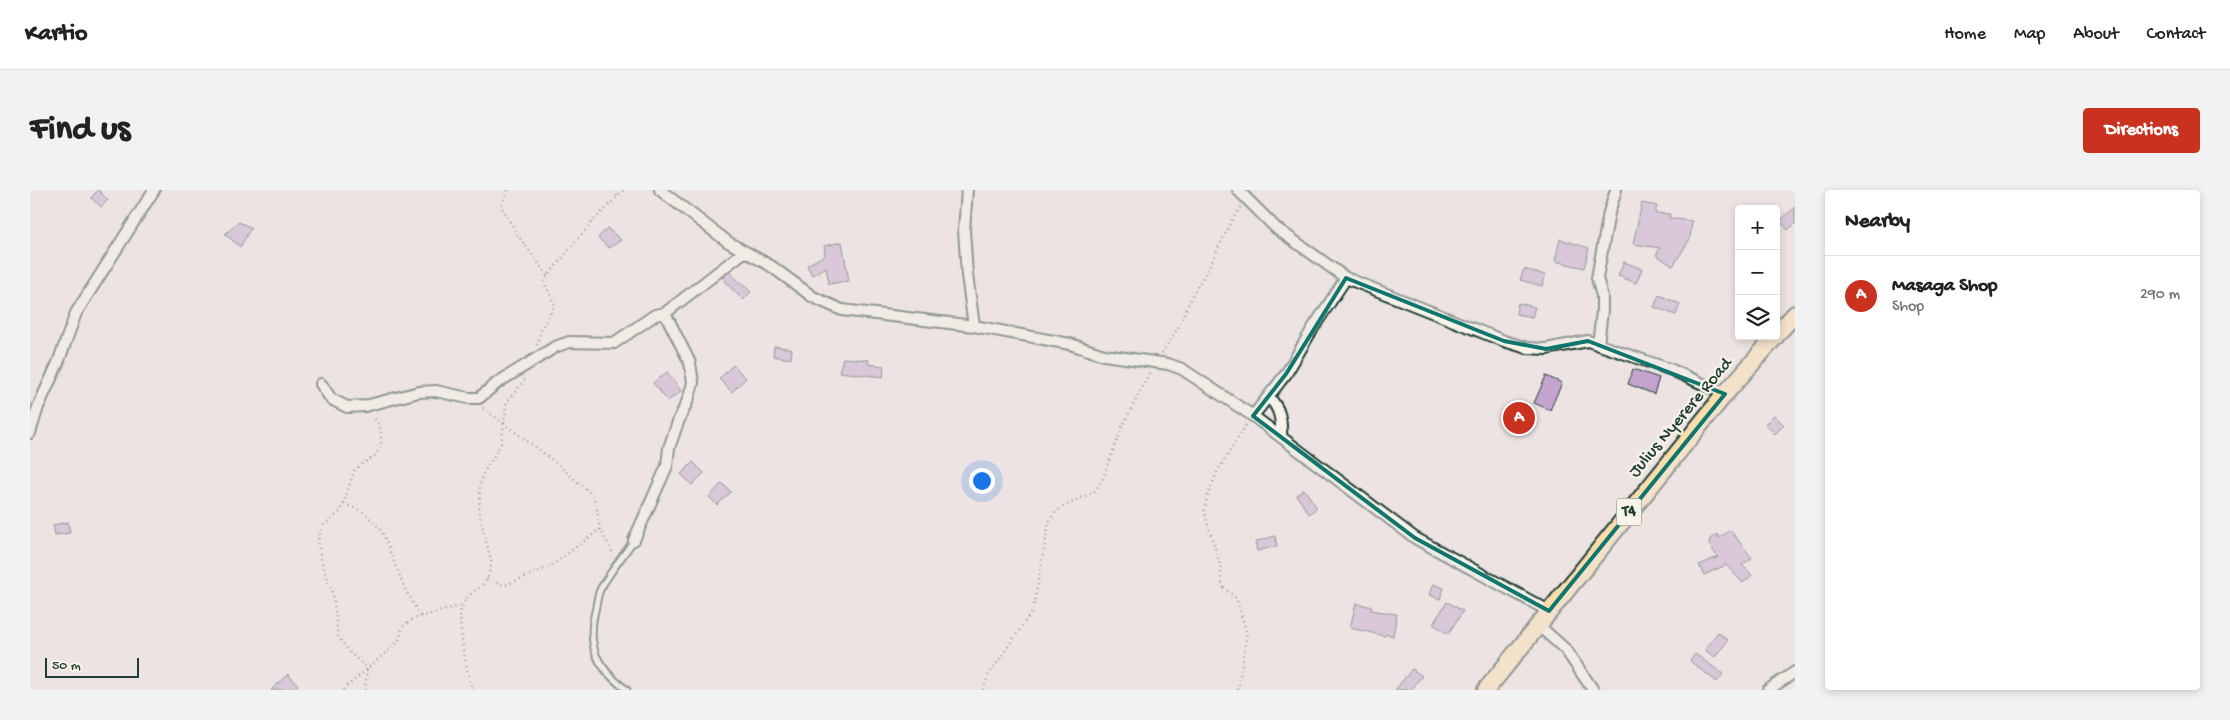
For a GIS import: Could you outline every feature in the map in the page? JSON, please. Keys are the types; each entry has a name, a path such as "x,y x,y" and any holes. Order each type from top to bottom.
{"highway":[{"name":"Julius Nyerere Road","path":"1780,331 1795,314"},
{"name":"Julius Nyerere Road","path":"1486,690 1725,394 1772,340"}],"street":[{"path":"30,433 38,407 58,363 76,312 154,190"},
{"path":"660,190 697,220 744,252 771,266 813,297 842,310 974,326 1070,344 1104,355 1168,364 1182,369 1252,416 1416,538 1549,611"},
{"path":"966,190 964,230 967,275 974,326"},
{"path":"1238,190 1276,228 1346,278 1504,341 1527,348 1558,347 1572,342 1588,341 1672,370 1725,394"},
{"path":"1598,345 1602,296 1597,278 1608,213 1616,190"},
{"path":"321,384 331,399 347,407 365,406 419,392 436,391 468,398 479,398 497,383 555,347 569,342 614,343 655,315 665,313 744,252"},
{"path":"1252,416 1286,374 1346,278"},
{"path":"634,540 664,473 669,448 693,383 690,363 665,313"},
{"path":"1268,397 1273,402 1280,417 1281,437"},
{"path":"1538,625 1566,650 1593,690"},
{"path":"1768,690 1795,672"}],"lane":[{"path":"627,690 597,660 592,644 592,624 600,590 634,540"}],"path":[{"path":"508,190 501,206 519,237 548,276"},
{"path":"616,190 617,197"},
{"path":"474,690 468,678 464,656 460,613 463,605 487,579 491,562 479,512 480,486 483,474 501,444 507,402 525,381 537,358 538,339 541,329 556,306 544,282 592,222 624,190"},
{"path":"983,690 988,676 1033,610 1049,522 1055,512 1064,506 1094,492 1102,480 1122,427 1154,362 1166,349 1233,218 1247,200"},
{"path":"468,398 505,423 592,494 596,503 600,529 618,563"},
{"path":"365,406 376,418 381,430 381,444 376,455 355,469 344,504 338,515 321,529 318,538 320,556 333,595 338,636 350,653 367,668"},
{"path":"1238,690 1247,633 1236,598 1224,588 1220,565 1204,511 1207,497 1218,470 1252,416"},
{"path":"344,504 364,512 382,531 404,587 420,618"},
{"path":"487,579 503,585 508,584 551,566 600,529"},
{"path":"343,690 397,643 402,627 413,619 463,605"},
{"path":"365,690 367,668"}],"highlighted area":[{"path":"1346,278 1504,341 1546,349 1588,341 1725,394 1549,611 1415,538 1253,416 1286,374"}],"building":[{"path":"98,190 108,200 101,207 91,198"},
{"path":"1642,203 1657,206 1655,213 1670,214 1669,218 1692,221 1690,239 1673,266 1656,255 1660,248 1633,244"},
{"path":"1795,207 1795,224 1788,230 1780,221"},
{"path":"239,222 251,228 240,247 225,234"},
{"path":"607,228 621,240 609,248 598,238"},
{"path":"1560,239 1589,248 1584,268 1555,261"},
{"path":"842,242 849,281 829,284 826,267 812,275 807,265 825,255 824,246"},
{"path":"1624,262 1642,269 1636,283 1618,276"},
{"path":"1524,269 1545,275 1542,286 1520,280"},
{"path":"729,272 751,292 743,300 724,281 723,277"},
{"path":"1659,295 1680,304 1676,315 1654,307"},
{"path":"1518,303 1535,307 1532,317 1516,314"},
{"path":"774,346 792,349 791,359 773,356"},
{"path":"843,358 869,360 868,364 884,366 883,377 839,372"},
{"path":"733,365 746,378 732,392 719,379"},
{"path":"1633,369 1659,378 1654,394 1628,384"},
{"path":"667,372 681,391 668,401 653,383"},
{"path":"1546,376 1562,383 1550,410 1534,403"},
{"path":"1774,415 1784,425 1775,434 1765,424"},
{"path":"693,462 704,473 692,485 681,474"},
{"path":"722,483 731,492 717,505 709,497"},
{"path":"1304,489 1317,508 1309,514 1296,495"},
{"path":"68,522 70,533 55,535 53,525"},
{"path":"1730,530 1752,558 1742,565 1752,575 1743,583 1726,565 1704,575 1699,565 1718,557 1709,545 1710,539 1717,534 1719,538"},
{"path":"1275,536 1277,546 1257,551 1255,542"},
{"path":"1433,584 1444,588 1440,599 1429,595"},
{"path":"1447,602 1463,611 1448,634 1433,624"},
{"path":"1356,603 1372,607 1371,610 1397,614 1393,636 1350,628"},
{"path":"1718,632 1728,640 1715,657 1705,650"},
{"path":"1695,654 1723,674 1717,682 1690,661"},
{"path":"1412,669 1422,676 1411,690 1395,690"},
{"path":"288,674 298,685 292,690 271,690"}],"place":[{"name":"Masaga Shop","path":"1519,418"}]}
